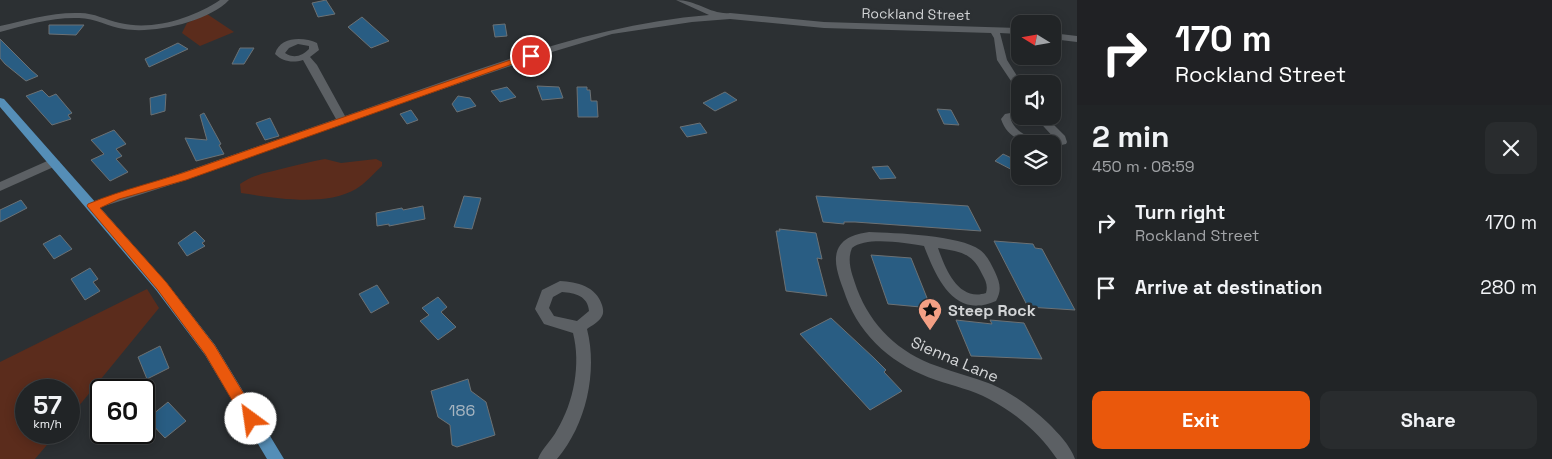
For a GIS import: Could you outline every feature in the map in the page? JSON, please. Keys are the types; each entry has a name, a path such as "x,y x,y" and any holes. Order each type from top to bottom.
{"main road":[{"path":"0,101 161,286 210,350 276,459"}],"street":[{"path":"0,29 77,14 98,17 126,27 155,26 189,17 225,0"},
{"path":"680,0 704,9 716,16"},
{"name":"Rockland Street","path":"92,206 115,197 182,177 342,120 611,32 716,16 852,26 1011,30"},
{"path":"993,29 998,38 1002,60 1012,75"},
{"path":"1061,37 1077,39"},
{"path":"305,57 312,65 342,120"},
{"path":"1011,116 1006,118 1010,126 1019,135"},
{"path":"1048,125 1059,135"},
{"path":"0,188 54,162"},
{"name":"Sienna Lane","path":"929,242 943,278 950,288 962,296 976,300 991,297 994,286 983,260 977,254 959,245 929,242 867,237 856,239 847,245 842,253 843,264 862,318 885,344 909,360 936,373 978,386 1011,403 1046,432 1067,459"},
{"path":"546,459 553,452 571,419 582,384 584,352 579,327"}],"shaded area":[{"path":"207,14 234,32 200,46 182,33 187,23"},
{"path":"325,159 341,163 376,159 382,162 382,166 356,189 344,195 330,198 300,200 241,193 240,184 252,177"},
{"path":"147,289 159,308 101,379 90,379 90,392 80,405 80,379 15,379 15,444 48,444 35,459 0,459 0,362"}],"building":[{"path":"326,0 335,14 318,17 312,3"},
{"path":"362,17 389,41 371,48 348,27"},
{"path":"505,24 507,36 495,37 493,25"},
{"path":"49,25 84,25 76,35 49,34"},
{"path":"0,39 38,76 26,81 5,64 0,58"},
{"path":"178,43 188,49 149,67 145,59"},
{"path":"240,48 254,48 244,64 232,64"},
{"path":"537,86 559,87 563,98 542,100"},
{"path":"507,87 516,97 500,102 491,91"},
{"path":"577,87 587,87 587,90 590,90 591,101 597,101 598,117 578,117"},
{"path":"42,90 49,97 56,94 72,113 68,115 71,119 52,125 26,96"},
{"path":"725,92 737,100 715,111 703,103"},
{"path":"166,94 165,111 151,115 150,98"},
{"path":"458,96 470,98 476,106 457,112 452,104"},
{"path":"937,109 951,110 959,125 944,124"},
{"path":"411,110 418,120 407,124 400,114"},
{"path":"204,113 221,144 219,145 224,154 196,161 185,138 207,140 200,115"},
{"path":"270,118 279,136 265,140 256,123"},
{"path":"700,123 707,133 687,137 680,127"},
{"path":"114,130 126,144 116,149 122,156 116,159 128,172 110,181 91,160 104,154 91,140"},
{"path":"1003,154 1011,158 1011,169 995,161"},
{"path":"888,166 896,178 880,179 872,167"},
{"path":"464,196 481,198 472,229 454,227"},
{"path":"816,196 968,206 981,231 855,222 844,222 844,224 823,222"},
{"path":"21,200 27,208 0,222 0,210"},
{"path":"423,206 425,219 389,226 389,224 377,226 376,213"},
{"path":"779,229 816,233 822,259 817,258 827,296 786,291 776,231 780,231"},
{"path":"195,231 205,241 202,243 205,246 187,256 178,243"},
{"path":"60,235 72,249 54,259 43,244"},
{"path":"994,241 1033,244 1035,248 1042,249 1075,310 1028,307"},
{"path":"871,255 911,258 931,308 888,304"},
{"path":"90,268 98,279 93,282 100,291 85,300 71,279"},
{"path":"377,285 389,303 371,313 359,294"},
{"path":"438,297 447,307 441,312 456,327 438,340 420,321 429,315 422,308"},
{"path":"831,318 886,370 884,372 902,391 870,410 800,334"},
{"path":"956,320 992,324 990,320 1024,323 1042,359 971,356"},
{"path":"160,346 169,368 147,379 138,357"},
{"path":"468,379 471,391 486,402 495,435 457,447 452,445 450,425 438,417 431,391"},
{"path":"168,402 186,421 165,438 155,427 155,413"}],"place":[{"name":"Steep Rock","path":"930,331"}],"route":[{"path":"251,419 210,350 161,286 92,206 115,197 182,177 531,56"}]}
